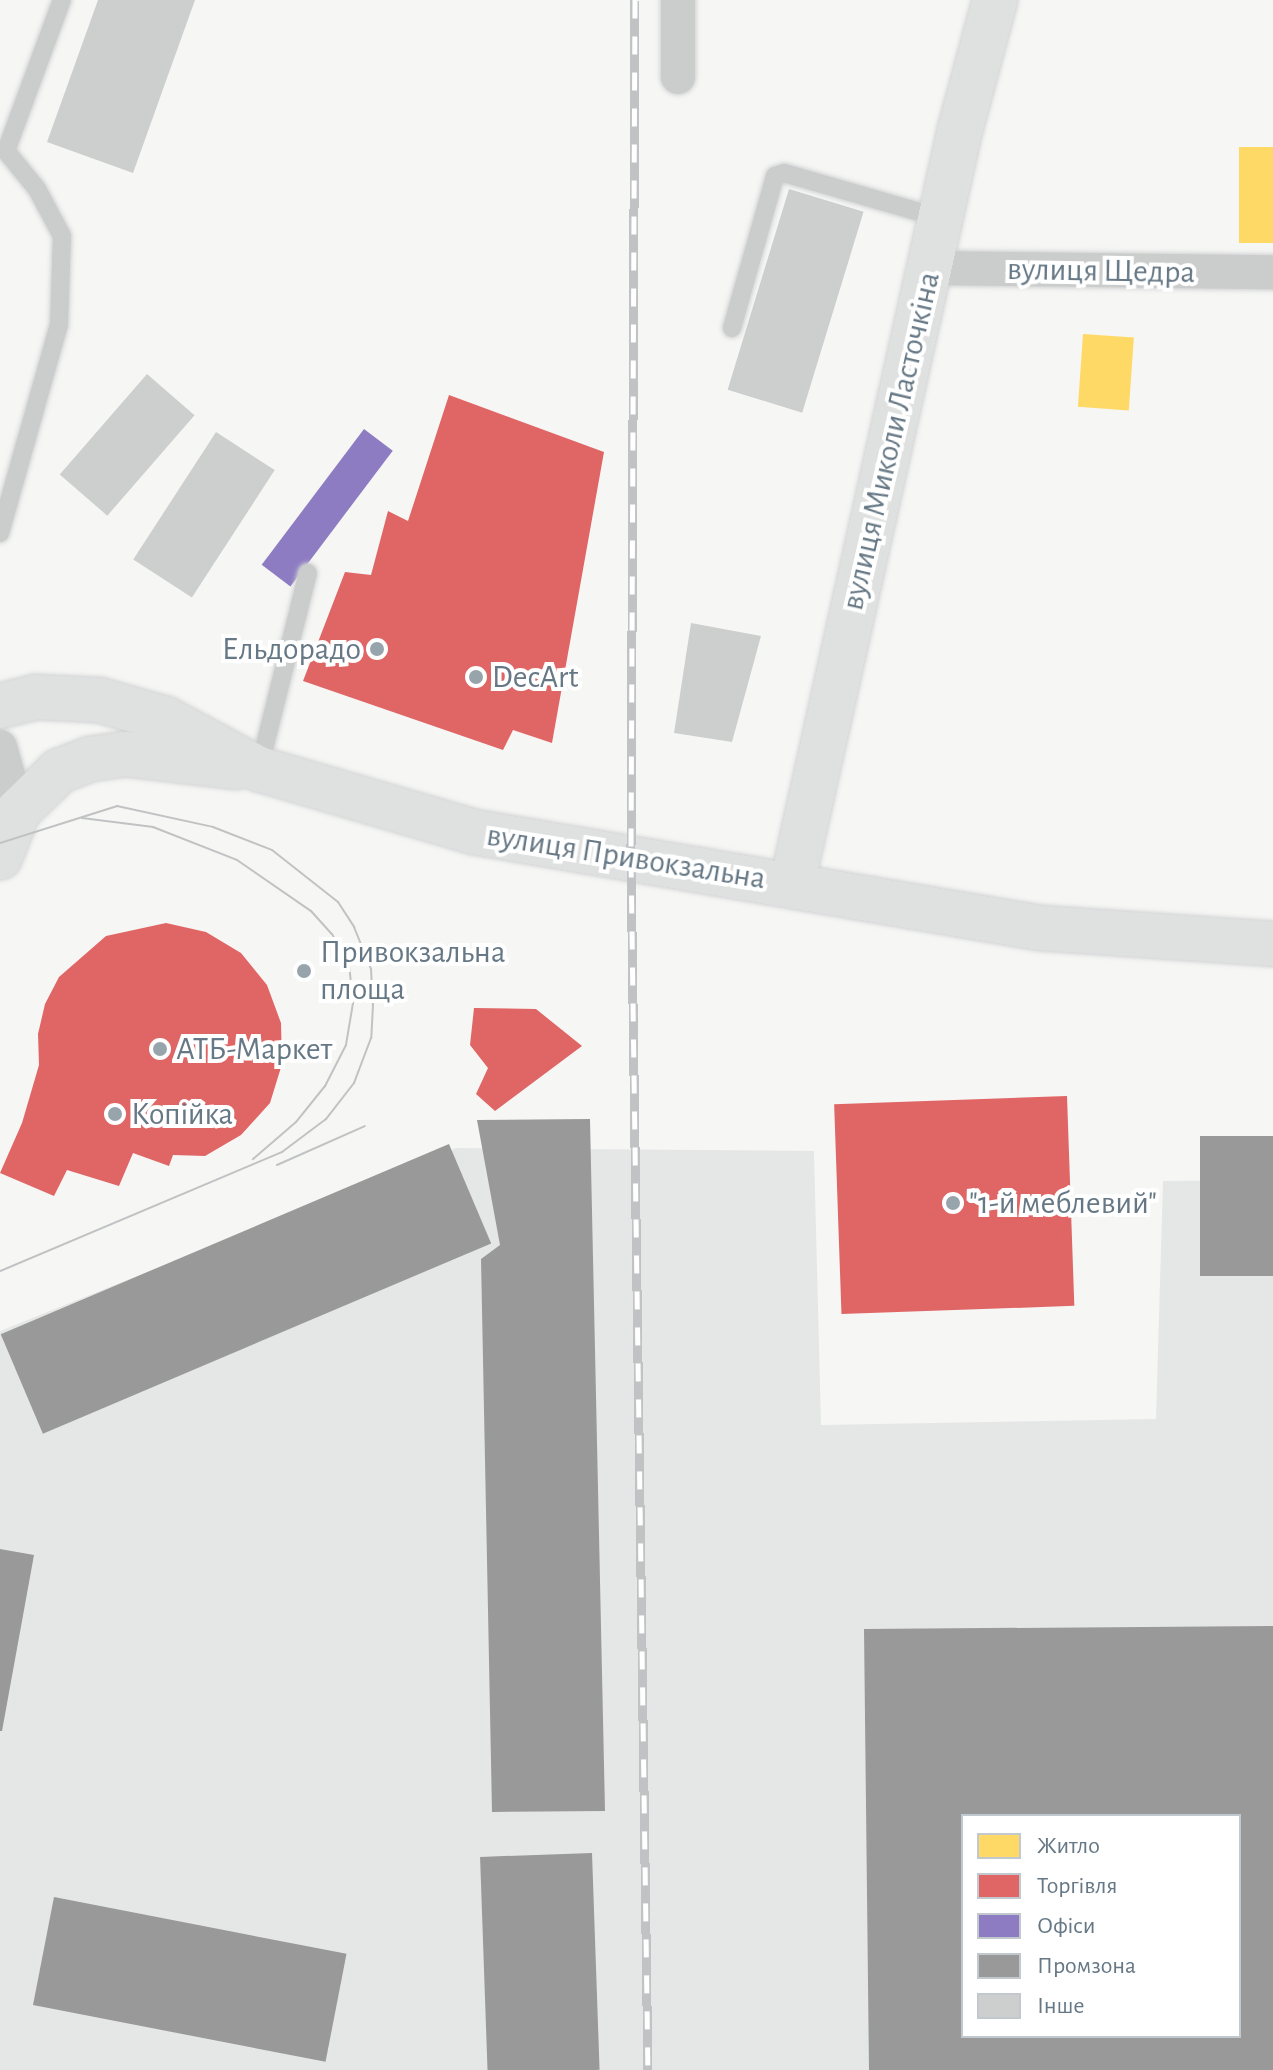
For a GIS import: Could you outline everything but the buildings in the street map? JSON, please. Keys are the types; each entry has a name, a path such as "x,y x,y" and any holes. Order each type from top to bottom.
{"main road":[{"name":"вулиця Миколи Ласточкіна","path":"792,884 940,218 995,0"},
{"name":"вулиця Привокзальна","path":"0,706 35,697 99,700 166,719 259,769 474,832 1040,928 1273,944"},
{"path":"0,857 18,811 59,771 90,759 125,754 259,769"}],"street":[{"path":"678,0 678,77"},
{"name":"вулиця Щедра","path":"929,268 1273,272"},
{"path":"0,747 18,811"}],"lane":[{"path":"0,533 59,325 62,236 37,189 6,151 62,0"},
{"path":"732,328 775,176 784,173 940,218"},
{"path":"259,769 308,573"}],"shaded area":[{"path":"456,1148 814,1151 821,1425 1156,1419 1163,1181 1273,1180 1273,2070 0,2070 0,1331"}],"tram line":[{"path":"0,843 117,806 213,827 272,850 338,902 354,927 371,969 373,1005 371,1038 354,1083 326,1119 282,1152 0,1271"},
{"path":"82,818 153,827 237,860 311,911 332,934 349,964 353,1003 346,1045 325,1086 296,1122 253,1159"},
{"path":"277,1165 365,1126"}],"railway":[{"path":"635,0 631,859 648,2070"}],"place":[{"name":"Ельдорадо","path":"377,649"},
{"name":"DecArt","path":"476,677"},
{"name":"Привокзальна площа","path":"304,971"},
{"name":"АТБ-Маркет","path":"160,1049"},
{"name":"Копійка","path":"115,1114"},
{"name":"\"1-й меблевий\"","path":"953,1203"}]}
